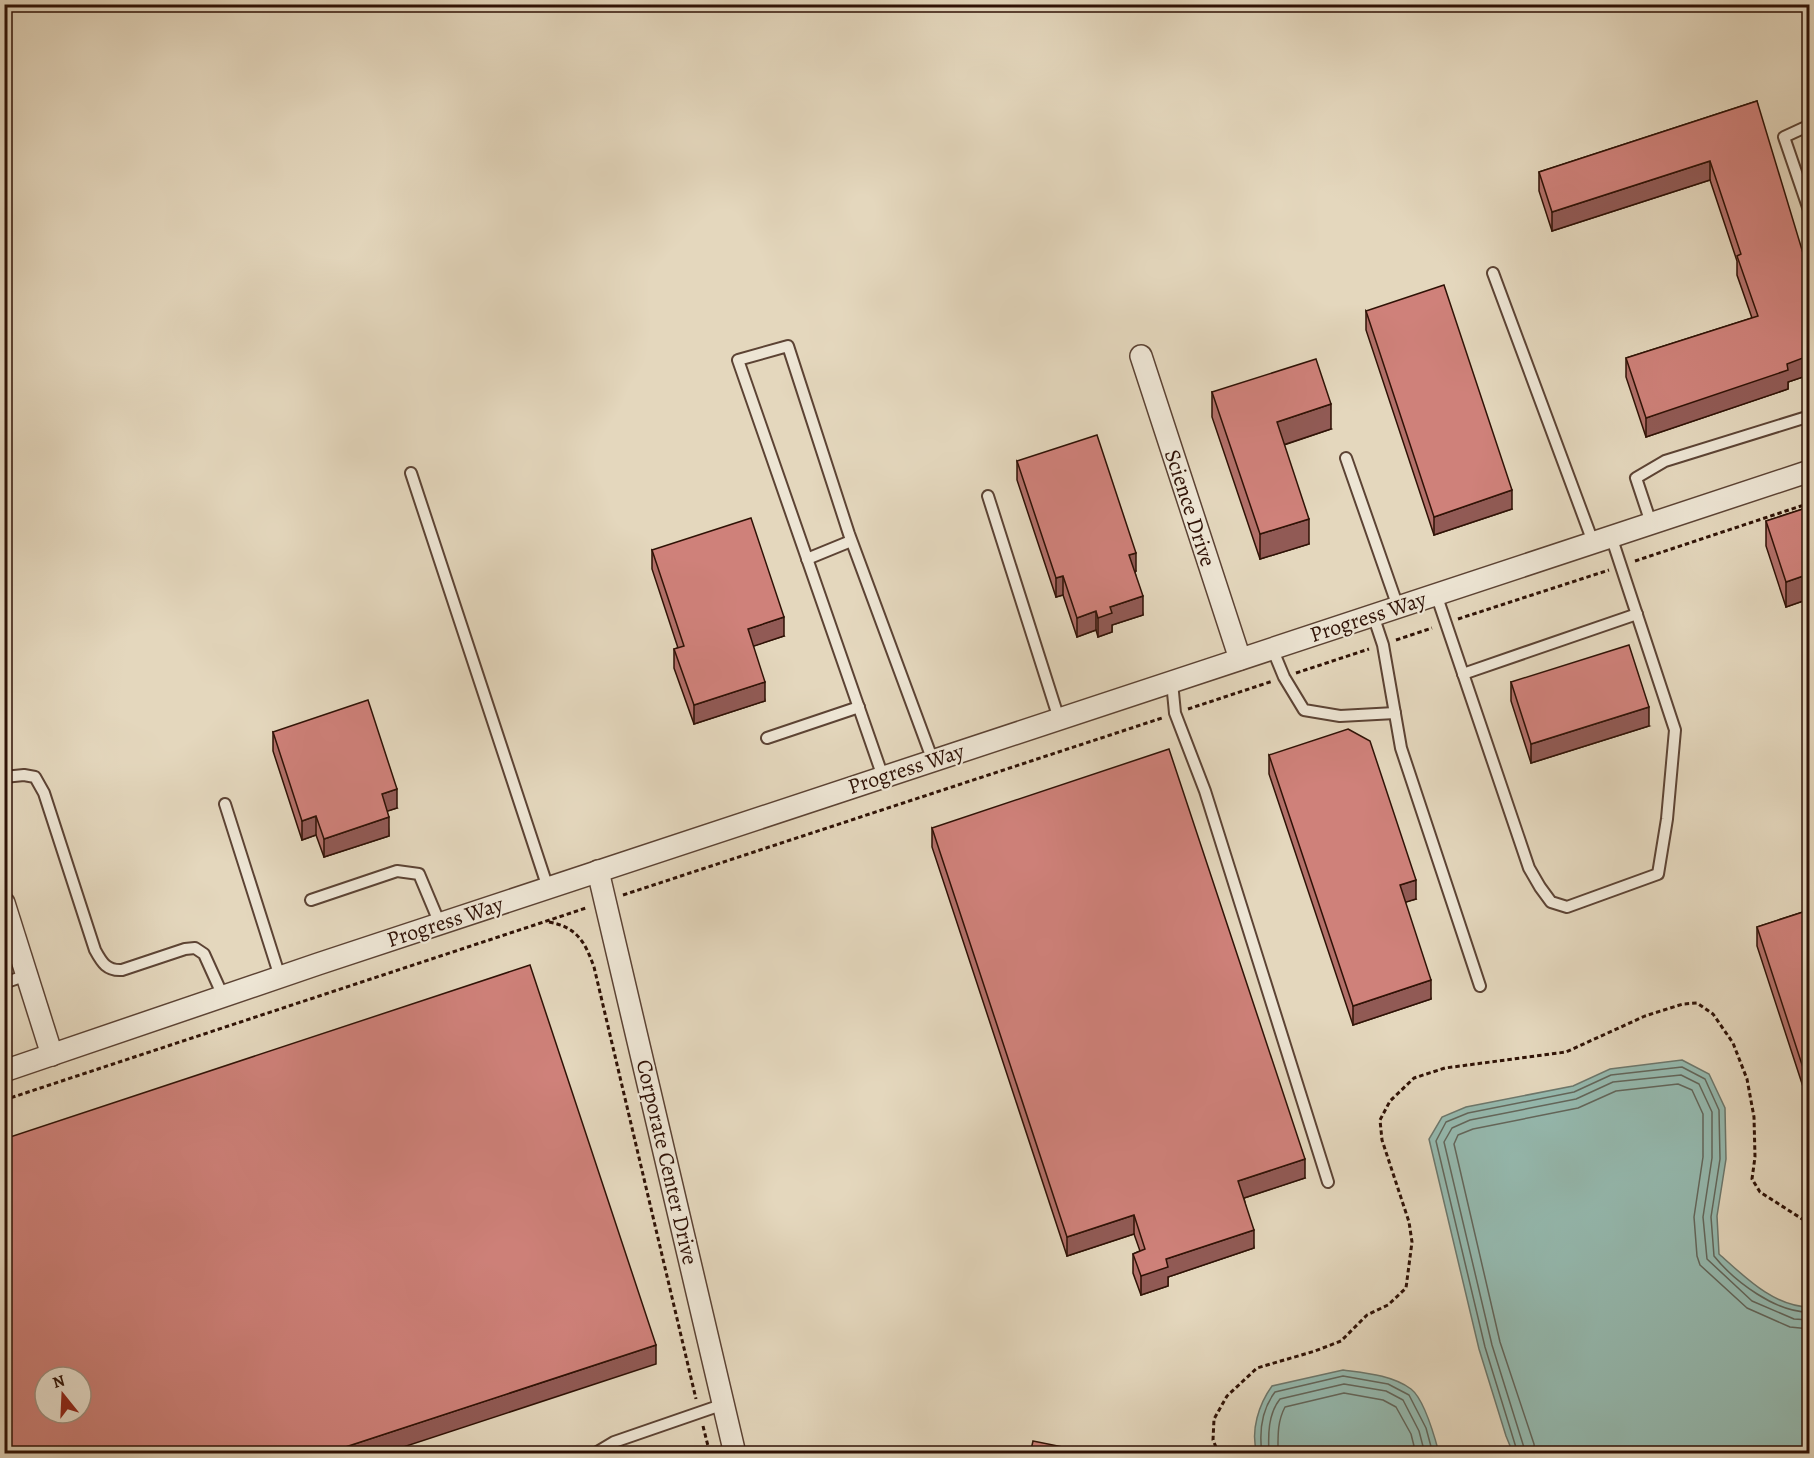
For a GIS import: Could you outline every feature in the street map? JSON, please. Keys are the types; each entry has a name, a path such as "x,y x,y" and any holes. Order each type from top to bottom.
{"street":[{"name":"Science Drive","path":"1141,356 1239,659"},
{"name":"Progress Way","path":"4,1071 598,871 1809,471"},
{"name":"Corporate Center Drive","path":"598,871 735,1454"},
{"path":"4,903 52,1054"}],"lane":[{"path":"1809,125 1784,137 1809,213"},
{"path":"1436,594 1529,867 1551,902 1567,907 1658,874 1667,819 1675,730 1637,614 1602,539 1493,273"},
{"path":"883,777 738,360 788,346 851,541 933,761"},
{"path":"1651,523 1636,478 1665,460 1809,416"},
{"path":"1346,458 1398,607"},
{"path":"411,473 548,888"},
{"path":"988,496 1059,719"},
{"path":"807,559 851,541"},
{"path":"1463,674 1637,614"},
{"path":"1373,615 1383,645 1401,748 1413,790 1480,986"},
{"path":"1272,648 1284,677 1304,710 1340,716 1395,713"},
{"path":"1172,682 1175,714 1205,791 1328,1182"},
{"path":"767,738 859,707"},
{"path":"4,777 24,775 35,777 44,793 95,950 102,963 112,971 122,970 185,949 195,948 204,954 223,996"},
{"path":"225,804 280,977"},
{"path":"311,900 397,871 419,874 440,924"},
{"path":"4,983 27,975"},
{"path":"594,1454 614,1442 724,1404"}],"path":[{"path":"4,1100 548,921 567,926 579,936 588,950 594,967 710,1454"},
{"path":"1219,1454 1213,1440 1214,1419 1227,1396 1257,1368 1341,1341 1367,1315 1388,1305 1406,1288 1412,1242 1409,1222 1382,1140 1380,1120 1390,1101 1414,1078 1445,1068 1566,1052 1645,1016 1683,1004 1697,1003 1713,1014 1733,1043 1747,1079 1755,1117 1755,1156 1752,1179 1760,1192 1809,1224"}],"water":[{"path":"1682,1060 1709,1074 1725,1108 1726,1159 1717,1216 1719,1254 1760,1289 1783,1302 1809,1307 1809,1453 1513,1453 1479,1349 1429,1139 1442,1117 1466,1107 1573,1086 1610,1069"},
{"path":"1343,1370 1387,1378 1411,1389 1425,1410 1439,1453 1257,1453 1255,1427 1257,1418 1272,1386"}],"building":[{"path":"1757,101 1809,273 1809,345 1803,358 1787,364 1788,370 1646,418 1626,358 1758,316 1737,256 1741,254 1710,161 1552,212 1539,172"},
{"path":"1444,285 1512,490 1434,517 1366,311"},
{"path":"1316,359 1331,404 1277,422 1309,519 1260,534 1212,392"},
{"path":"1097,435 1136,553 1129,555 1143,596 1110,607 1112,613 1098,618 1096,611 1077,618 1063,576 1056,578 1017,461"},
{"path":"1809,507 1809,574 1786,582 1766,521"},
{"path":"751,518 784,617 748,629 765,682 694,705 674,649 684,646 652,550"},
{"path":"1629,645 1649,707 1531,744 1511,682"},
{"path":"368,700 397,789 382,794 389,817 324,839 316,816 302,821 273,732"},
{"path":"1348,729 1370,741 1416,880 1400,885 1431,980 1353,1006 1269,755"},
{"path":"1169,749 1305,1159 1238,1181 1254,1230 1166,1259 1168,1267 1141,1276 1133,1254 1145,1249 1134,1215 1067,1237 932,828"},
{"path":"1809,910 1809,1086 1757,927"},
{"path":"530,965 656,1345 324,1454 4,1454 4,1139"},
{"path":"1033,1441 1068,1448 1066,1454 1030,1454"}]}
